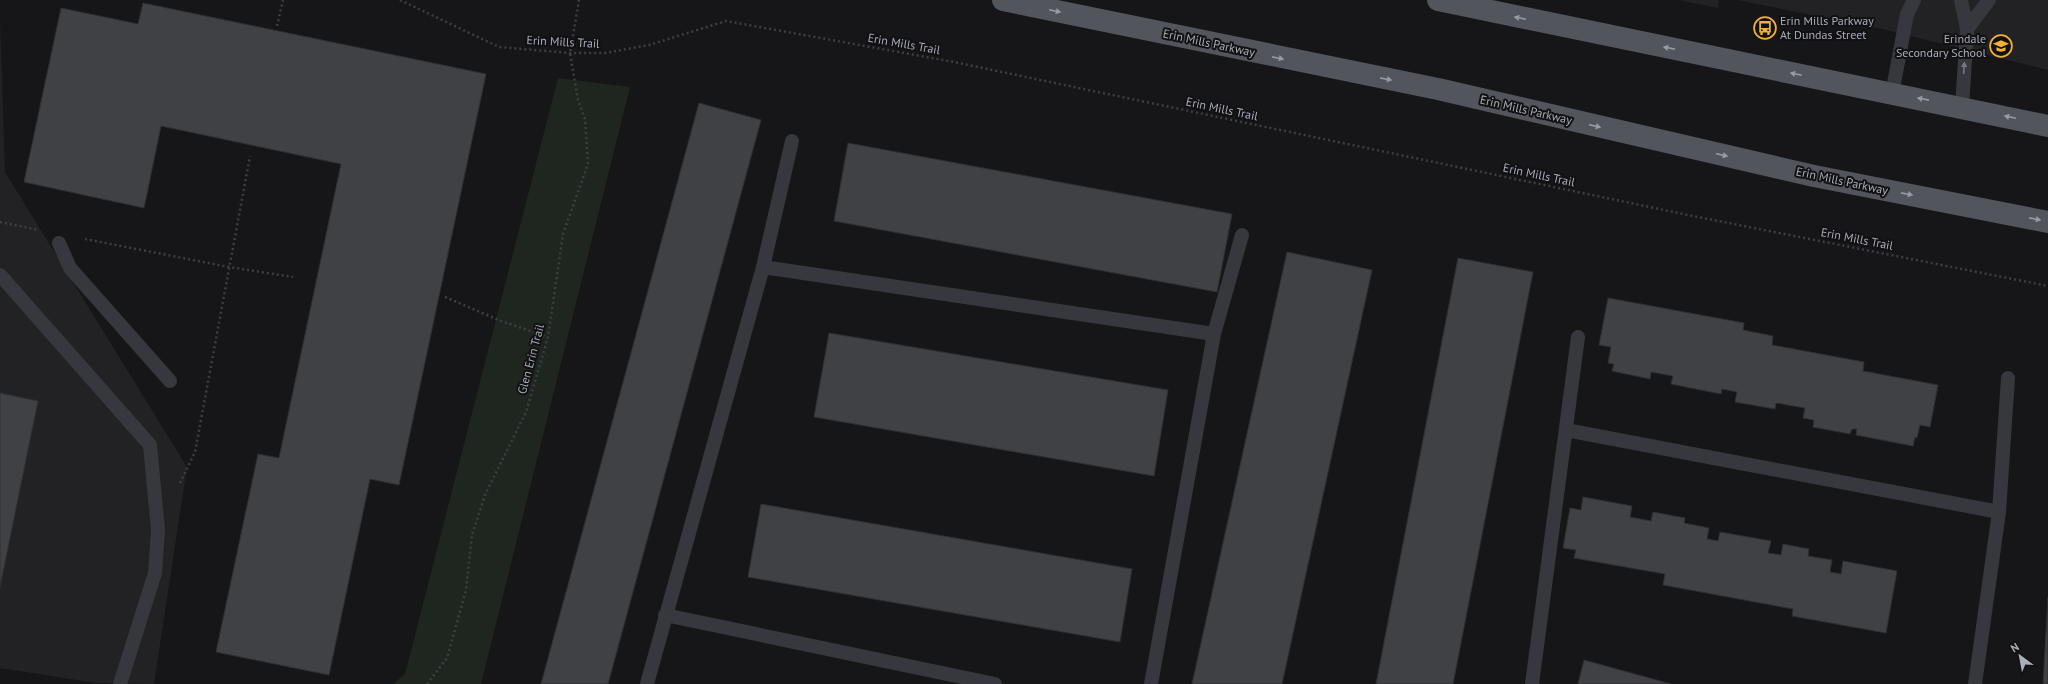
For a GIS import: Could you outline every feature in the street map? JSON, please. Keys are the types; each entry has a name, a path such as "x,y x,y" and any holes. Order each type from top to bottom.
{"main road":[{"name":"Erin Mills Parkway","path":"1003,0 1438,89 1814,176 2048,222"},
{"path":"1438,0 1892,94 1962,107 2048,126"}],"lane":[{"path":"1902,0 1907,14"},
{"path":"1892,94 1907,14 1914,0"},
{"path":"1961,0 1967,29 1962,107"},
{"path":"1967,29 1989,0"},
{"path":"647,684 763,267 792,141"},
{"path":"1151,684 1214,334 1242,234"},
{"path":"59,243 70,268 170,381"},
{"path":"763,267 1214,334"},
{"path":"0,275 150,445 158,530 155,573 120,684"},
{"path":"1532,684 1578,336"},
{"path":"1975,684 1999,512 2008,378"},
{"path":"1566,430 1999,512"},
{"path":"665,615 995,684"}],"path":[{"path":"277,26 283,0"},
{"name":"Erin Mills Trail","path":"400,0 499,47 570,54 604,53 648,45 726,20 954,62 1672,212 2048,286"},
{"name":"Glen Erin Trail","path":"427,684 447,658 466,590 472,535 486,495 526,412 548,337 563,234 588,164 585,119 578,100 570,54 579,0"},
{"path":"178,487 195,452 250,156"},
{"path":"0,222 46,231"},
{"path":"77,237 229,267 293,277"},
{"path":"445,297 501,321 548,337"}],"shaded area":[{"path":"1679,0 1719,0 1718,8"},
{"name":"Erindale Secondary School","path":"1737,0 2048,0 2048,70 1882,29"},
{"path":"0,20 5,172 187,467 154,684 96,683 0,668"},
{"path":"558,78 630,87 481,684 393,684 405,674"}],"building":[{"path":"143,3 486,74 399,485 370,479 329,675 216,652 258,454 279,458 341,164 161,126 144,208 24,182 61,8 138,24"},
{"path":"699,103 761,120 608,684 541,684"},
{"path":"848,143 1232,214 1217,292 834,221"},
{"path":"1287,252 1372,270 1282,684 1192,684"},
{"path":"1458,258 1533,272 1453,684 1376,684"},
{"path":"1608,298 1744,323 1743,330 1773,336 1772,345 1864,362 1863,371 1938,385 1930,427 1920,425 1917,438 1915,437 1913,446 1856,435 1857,429 1852,429 1850,434 1813,427 1814,420 1803,418 1805,408 1776,403 1775,409 1735,402 1737,392 1722,389 1721,394 1671,384 1673,376 1651,372 1650,379 1612,371 1614,364 1608,363 1611,347 1599,345"},
{"path":"829,333 1168,390 1154,476 814,417"},
{"path":"0,393 38,401 0,587"},
{"path":"1583,497 1632,506 1630,517 1651,521 1653,512 1685,518 1684,523 1709,528 1707,539 1718,541 1720,532 1771,541 1768,553 1781,555 1783,544 1809,549 1808,556 1832,560 1830,572 1841,574 1843,561 1897,571 1886,633 1792,616 1793,609 1663,585 1665,574 1574,558 1576,550 1563,548 1570,508 1581,510"},
{"path":"761,504 1132,569 1120,642 748,577"},
{"path":"2048,597 2048,684 2043,684"},
{"path":"1584,660 1671,684 1578,684"}],"place":[{"name":"Erin Mills Parkway At Dundas Street","path":"1765,28"},
{"name":"Erindale Secondary School","path":"2001,46"}]}
